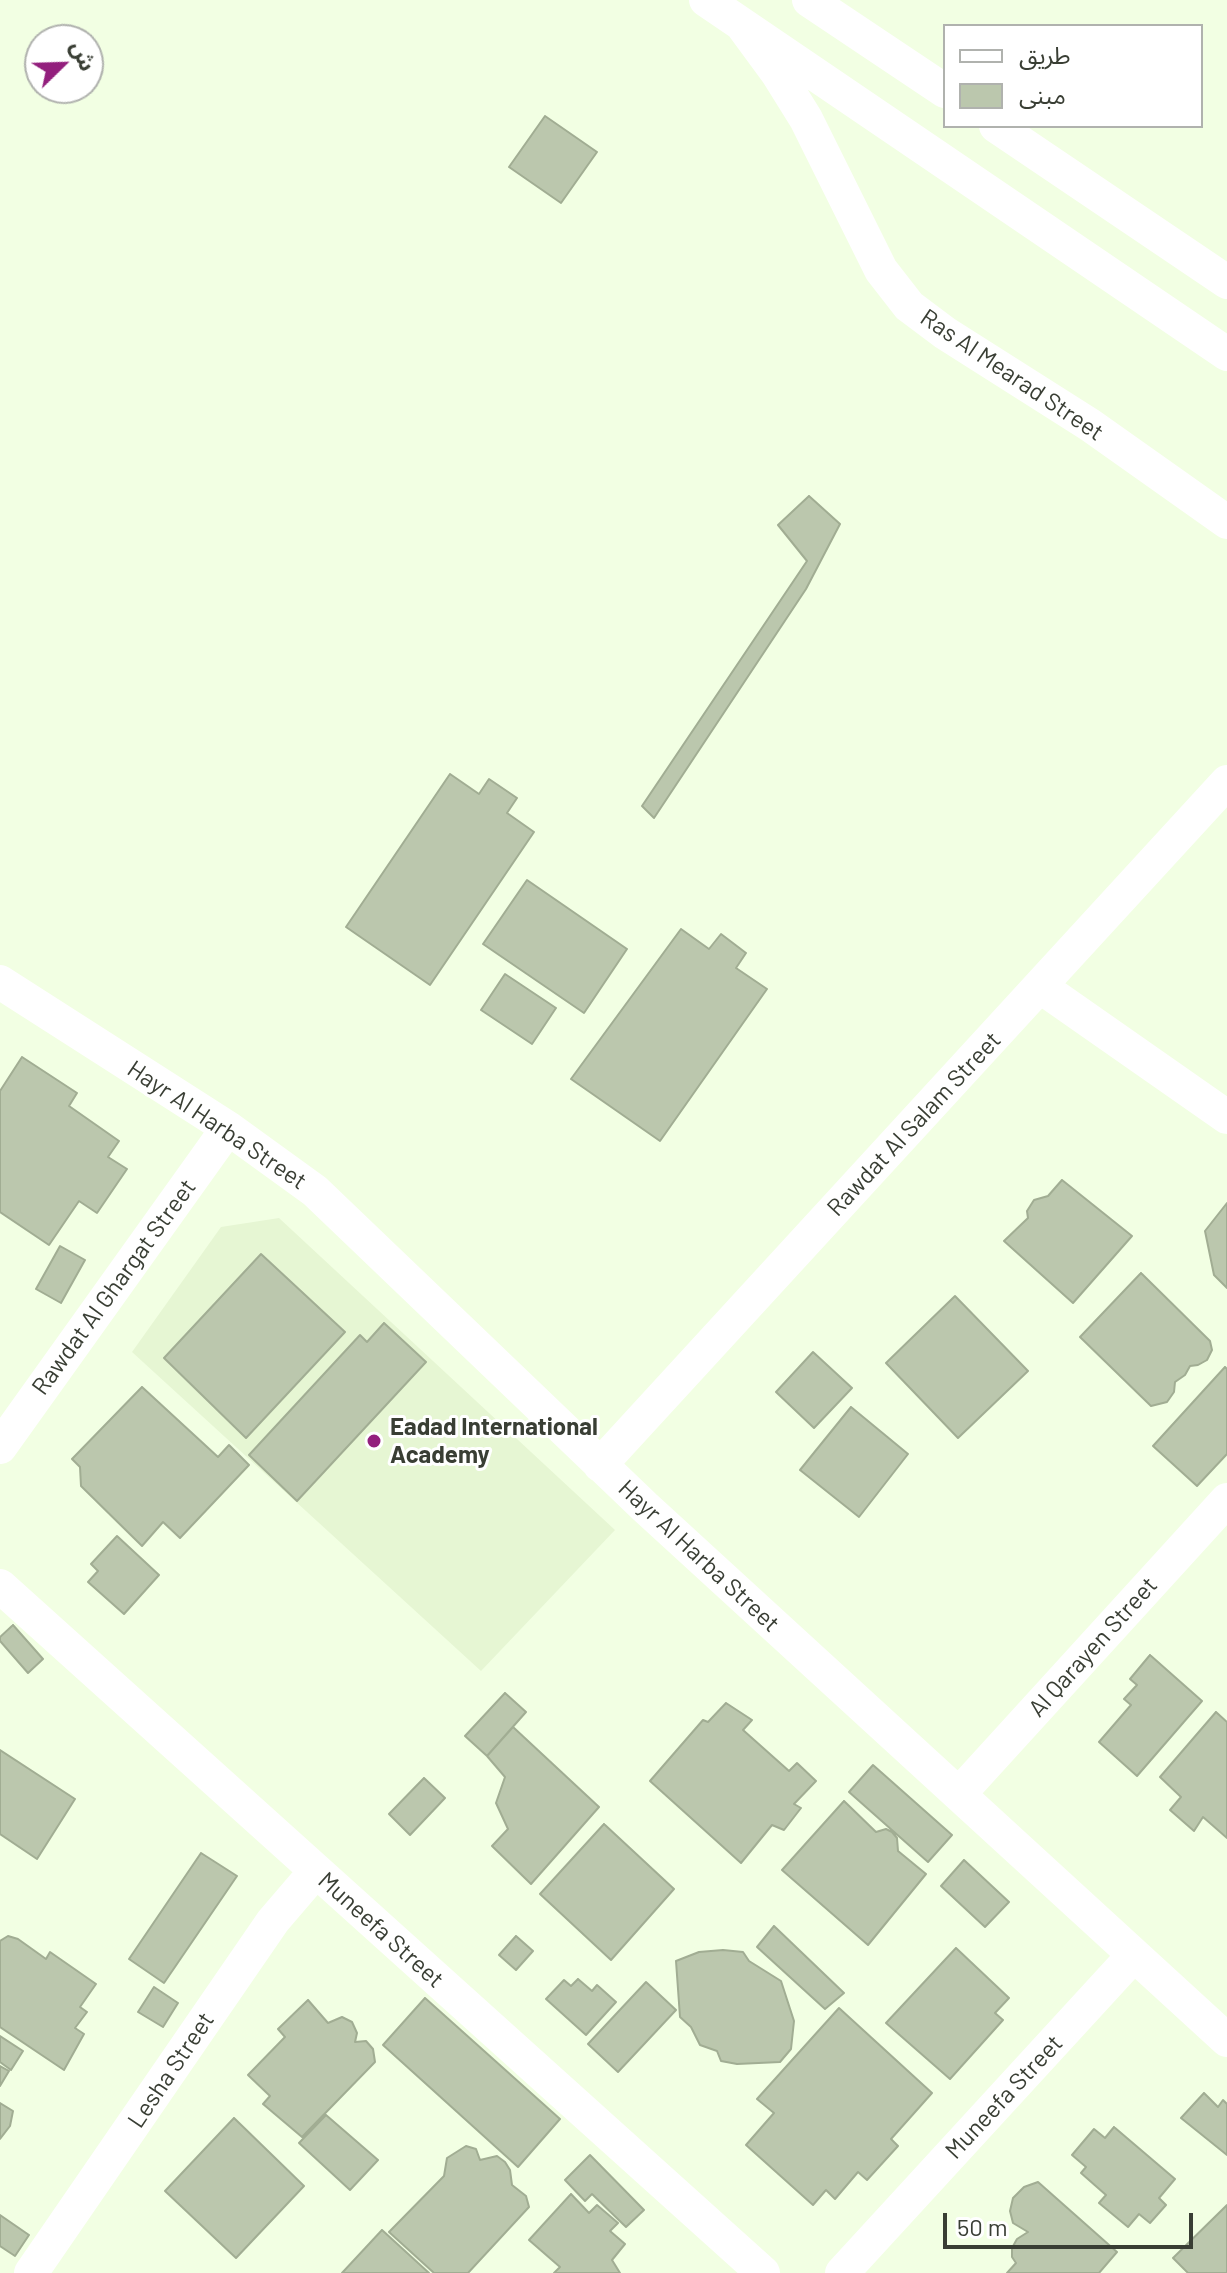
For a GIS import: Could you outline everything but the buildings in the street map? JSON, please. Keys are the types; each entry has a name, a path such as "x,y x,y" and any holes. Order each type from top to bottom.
{"street":[{"name":"Ras Al Mearad Street","path":"706,0 1227,354"},
{"path":"809,0 943,90"},
{"name":"Ras Al Mearad Street","path":"742,25 806,119 881,270 909,306 945,333 1090,425 1227,522"},
{"path":"999,128 1227,282"},
{"name":"Rawdat Al Salam Street","path":"600,1465 1227,782"},
{"name":"Hayr Al Harba Street","path":"0,982 228,1128 315,1191 600,1465 1227,2040"},
{"path":"1041,987 1227,1117"},
{"name":"Rawdat Al Ghargat Street","path":"0,1447 228,1128"},
{"name":"Al Qarayen Street","path":"959,1794 1227,1500"},
{"name":"Muneefa Street","path":"0,1586 763,2273"},
{"name":"Lesha Street","path":"35,2271 273,1921 315,1872"},
{"name":"Muneefa Street","path":"842,2273 1133,1956"}],"shaded area":[{"name":"Eadad International Academy","path":"279,1218 615,1530 481,1671 132,1352 221,1227"}],"place":[{"name":"Eadad International Academy","path":"374,1441"}]}
